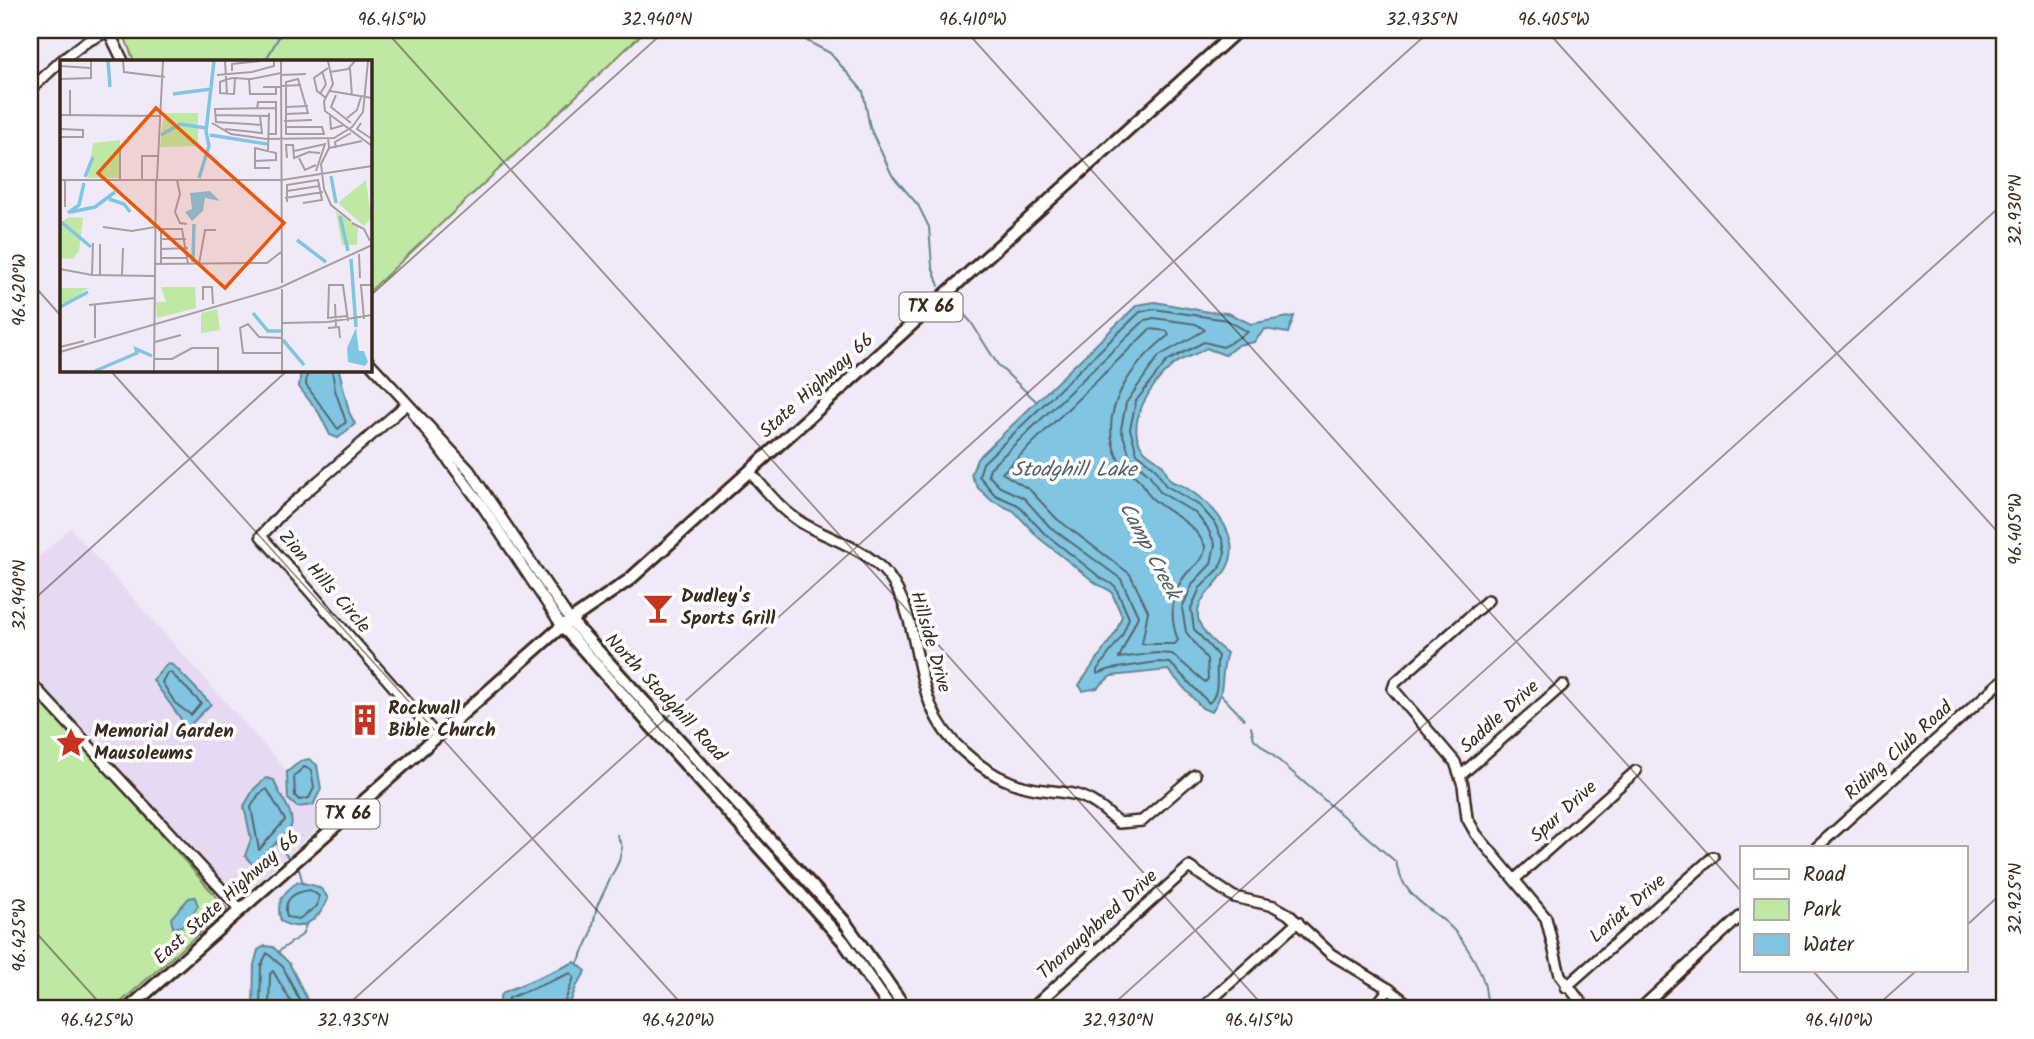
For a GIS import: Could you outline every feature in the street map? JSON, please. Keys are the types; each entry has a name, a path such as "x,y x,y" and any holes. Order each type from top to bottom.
{"main road":[{"name":"State Highway 66","path":"566,623 629,580 1238,30"},
{"name":"East State Highway 66","path":"128,1009 566,623"},
{"name":"North Stodghill Road","path":"566,623 843,941 891,1009"},
{"name":"North Stodghill Road","path":"566,623 844,921 906,1009"}],"street":[{"path":"62,60 86,41 108,30 122,60"},
{"path":"30,90 60,62"},
{"name":"North Stodghill Road","path":"371,364 407,404 566,623"},
{"name":"Zion Hills Circle","path":"407,404 282,513 261,536 436,735"},
{"name":"Hillside Drive","path":"749,471 788,513 865,553 887,574 900,597 926,698 937,721 960,750 1004,780 1034,789 1078,795 1097,805 1119,823 1142,821 1195,775"},
{"path":"1489,600 1395,682 1393,689 1447,749 1461,775 1467,818 1476,834 1546,918 1558,968 1566,987 1586,1009"},
{"name":"Riding Club Road","path":"1818,846 2004,679"},
{"path":"30,682 241,910"},
{"name":"Saddle Drive","path":"1461,775 1563,685"},
{"name":"Spur Drive","path":"1516,879 1636,771"},
{"name":"Lariat Drive","path":"1566,987 1713,857"},
{"name":"Thoroughbred Drive","path":"1031,1009 1189,867 1234,897 1274,906 1298,922"},
{"path":"1640,1009 1740,917"},
{"path":"1201,1009 1298,922 1331,954 1389,989 1414,1009"},
{"path":"1373,1009 1389,989"}],"shaded area":[{"path":"70,528 329,818 227,909 30,684 30,565"}],"green space":[{"path":"122,30 646,30 371,290 371,60 134,60"},
{"path":"30,684 227,909 113,1009 30,1009"}],"water":[{"name":"Stodghill Lake","path":"1155,302 1228,313 1251,324 1294,316 1288,333 1265,329 1254,342 1238,345 1225,355 1206,348 1177,362 1149,392 1138,415 1136,427 1143,449 1161,464 1170,480 1193,492 1214,510 1225,525 1231,543 1230,559 1224,573 1199,607 1199,620 1207,635 1227,653 1221,691 1211,712 1202,708 1168,670 1111,676 1097,688 1083,691 1079,685 1116,632 1122,616 1111,591 1097,584 1039,538 1014,511 992,501 978,488 971,475 977,459 1137,305"},
{"path":"301,371 339,371 349,412 355,424 338,438 330,435 319,413 299,387"},
{"path":"168,663 211,704 190,725 186,726 153,680"},
{"path":"309,759 317,765 321,789 313,805 297,807 288,799 287,772 301,761"},
{"path":"266,778 274,780 292,821 291,827 254,866 245,856 251,839 244,806 254,789"},
{"path":"298,882 319,888 328,899 325,906 309,922 296,926 288,925 281,921 280,903 284,894"},
{"path":"195,897 198,906 183,926 173,928 171,918 189,898"},
{"path":"265,946 273,947 289,963 312,1009 253,1009 254,965 258,950"},
{"path":"575,962 586,971 576,987 568,1009 501,1009 500,997 504,992"}],"waterway":[{"path":"266,60 283,30"},
{"name":"Camp Creek","path":"802,30 807,41 830,53 863,91 870,128 892,175 918,205 929,227 932,266 939,286"},
{"name":"Camp Creek","path":"950,299 971,322 998,365 1036,401"},
{"name":"Camp Creek","path":"1221,695 1244,719"},
{"name":"Camp Creek","path":"1251,727 1254,739 1396,862 1400,877 1407,888 1452,928 1468,949 1482,977 1491,1009"},
{"path":"578,963 591,935 597,906 619,861 622,847 617,835"},
{"path":"276,843 288,857"},
{"path":"299,869 303,884"},
{"path":"279,951 302,935 306,925"}],"place":[{"name":"Dudley's Sports Grill","path":"658,608"},
{"name":"Rockwall Bible Church","path":"365,720"},
{"name":"Memorial Garden Mausoleums","path":"71,743"}]}
